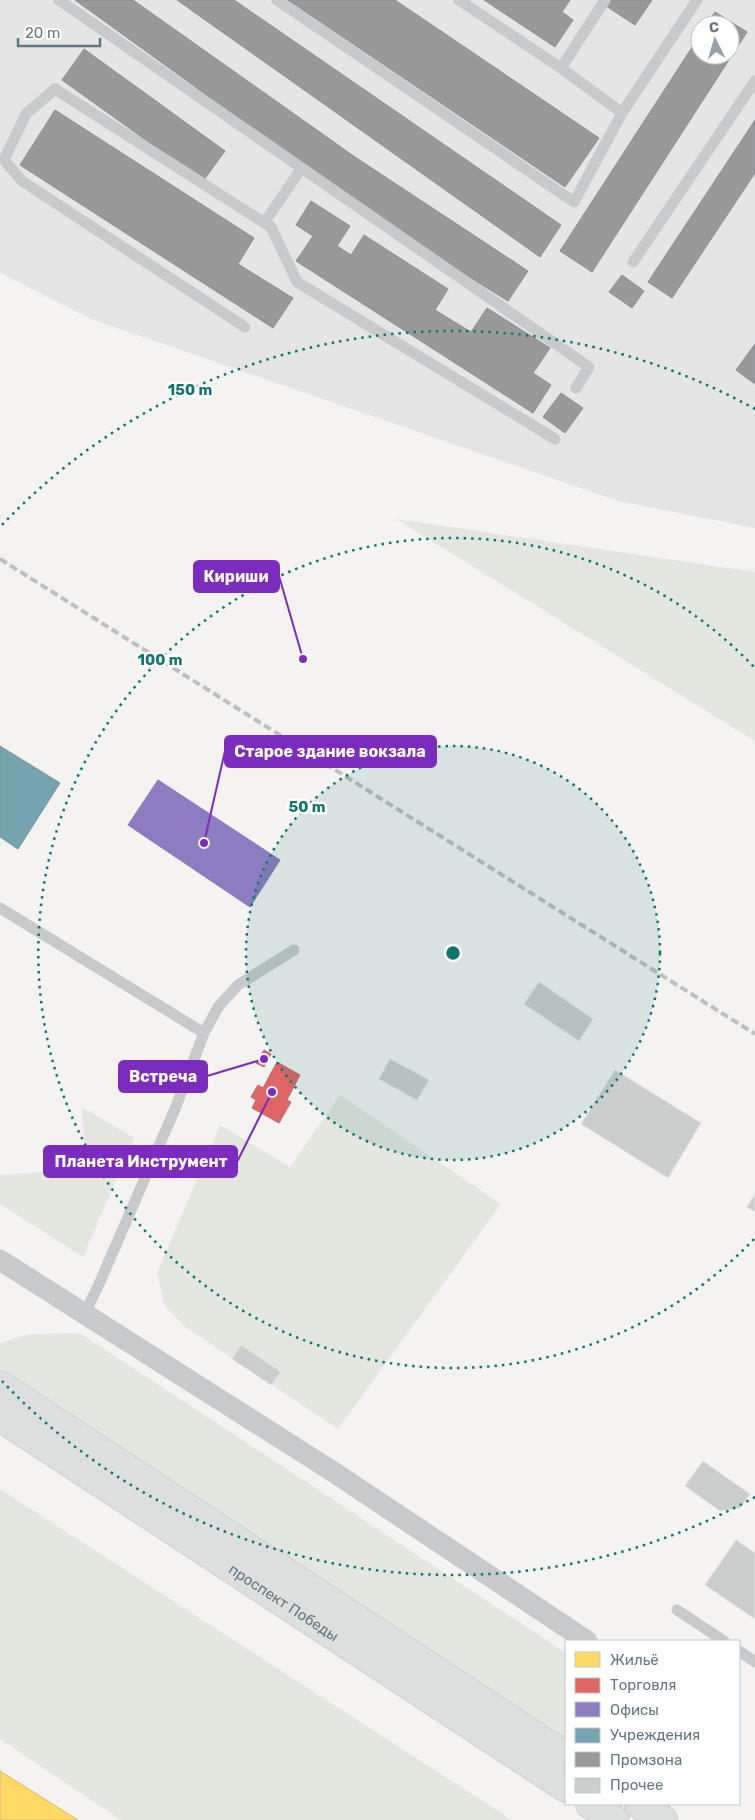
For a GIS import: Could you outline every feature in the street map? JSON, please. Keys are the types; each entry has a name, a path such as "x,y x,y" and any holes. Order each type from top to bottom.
{"main road":[{"name":"проспект Победы","path":"0,1385 565,1755"},
{"name":"проспект Победы","path":"0,1417 565,1787"},
{"path":"594,1805 623,1813 663,1820"}],"street":[{"path":"0,1260 340,1476 586,1640"}],"lane":[{"path":"59,0 589,367 576,388"},
{"path":"277,0 574,202 622,113 696,0"},
{"path":"459,0 561,68 622,113"},
{"path":"561,68 605,0"},
{"path":"634,262 755,81"},
{"path":"245,327 22,181 4,160 26,114 55,89 271,228 297,282 555,439"},
{"path":"264,223 301,169"},
{"path":"0,908 204,1033"},
{"path":"84,1314 99,1284 175,1109 204,1033 218,1007 238,985 294,950"},
{"path":"677,1610 722,1640"},
{"path":"740,1652 755,1662"}],"shaded area":[{"path":"0,0 755,0 755,528 618,501 91,319 0,273"},
{"path":"396,519 755,572 755,741"},
{"path":"340,1095 501,1204 338,1429 184,1326 165,1306 157,1273 220,1125 290,1167"},
{"path":"82,1107 134,1138 83,1257 0,1204 0,1175 86,1169"},
{"path":"80,1333 565,1652 565,1738 0,1376 0,1343 30,1334"},
{"path":"0,1489 512,1820 121,1820 0,1739"}],"building: Жильё":[{"path":"0,1771 78,1820 0,1820"}],"building: Торговля":[{"path":"264,1050 271,1054 264,1067 256,1063"},
{"path":"277,1062 300,1075 287,1100 291,1102 279,1123 252,1108 256,1100 251,1097 258,1085 263,1088"}],"building: Офисы":[{"path":"158,780 280,860 250,907 128,825"}],"building: Учреждения":[{"path":"0,746 60,783 18,849 0,837"}],"building: Промзона":[{"path":"75,0 133,0 355,157 528,271 508,301 395,231"},
{"path":"177,0 234,0 561,225 540,257"},
{"path":"288,0 395,0 599,138 565,187"},
{"path":"484,0 570,0 562,12 573,20 555,47"},
{"path":"605,0 652,0 635,25 603,4"},
{"path":"740,28 747,32 740,43"},
{"path":"84,49 225,151 203,181 62,80"},
{"path":"690,50 690,65 726,65 592,272 560,251"},
{"path":"55,110 254,238 238,264 293,298 273,328 20,165"},
{"path":"755,120 755,173 672,298 648,282"},
{"path":"311,201 350,226 337,246 351,255 364,235 448,289 435,310 471,332 487,308 550,348 533,373 551,385 533,413 296,261 313,236 296,225"},
{"path":"622,275 644,291 632,308 609,292"},
{"path":"755,344 755,384 736,370"},
{"path":"561,393 583,408 565,433 543,417"}],"building: Прочее":[{"path":"539,982 593,1019 579,1041 524,1004"},
{"path":"390,1059 429,1080 417,1100 379,1079"},
{"path":"615,1070 701,1123 668,1178 581,1124"},
{"path":"755,1194 755,1212 747,1207"},
{"path":"241,1345 281,1372 271,1385 232,1359"},
{"path":"703,1461 750,1494 740,1508 720,1511 685,1486"},
{"path":"736,1540 755,1553 755,1619 705,1585"}],"railway":[{"path":"0,559 755,1034"}],"place":[{"name":"Кириши","path":"303,659"},
{"name":"Старое здание вокзала","path":"204,843"},
{"name":"Встреча","path":"264,1059"},
{"name":"Планета Инструмент","path":"272,1092"}]}
